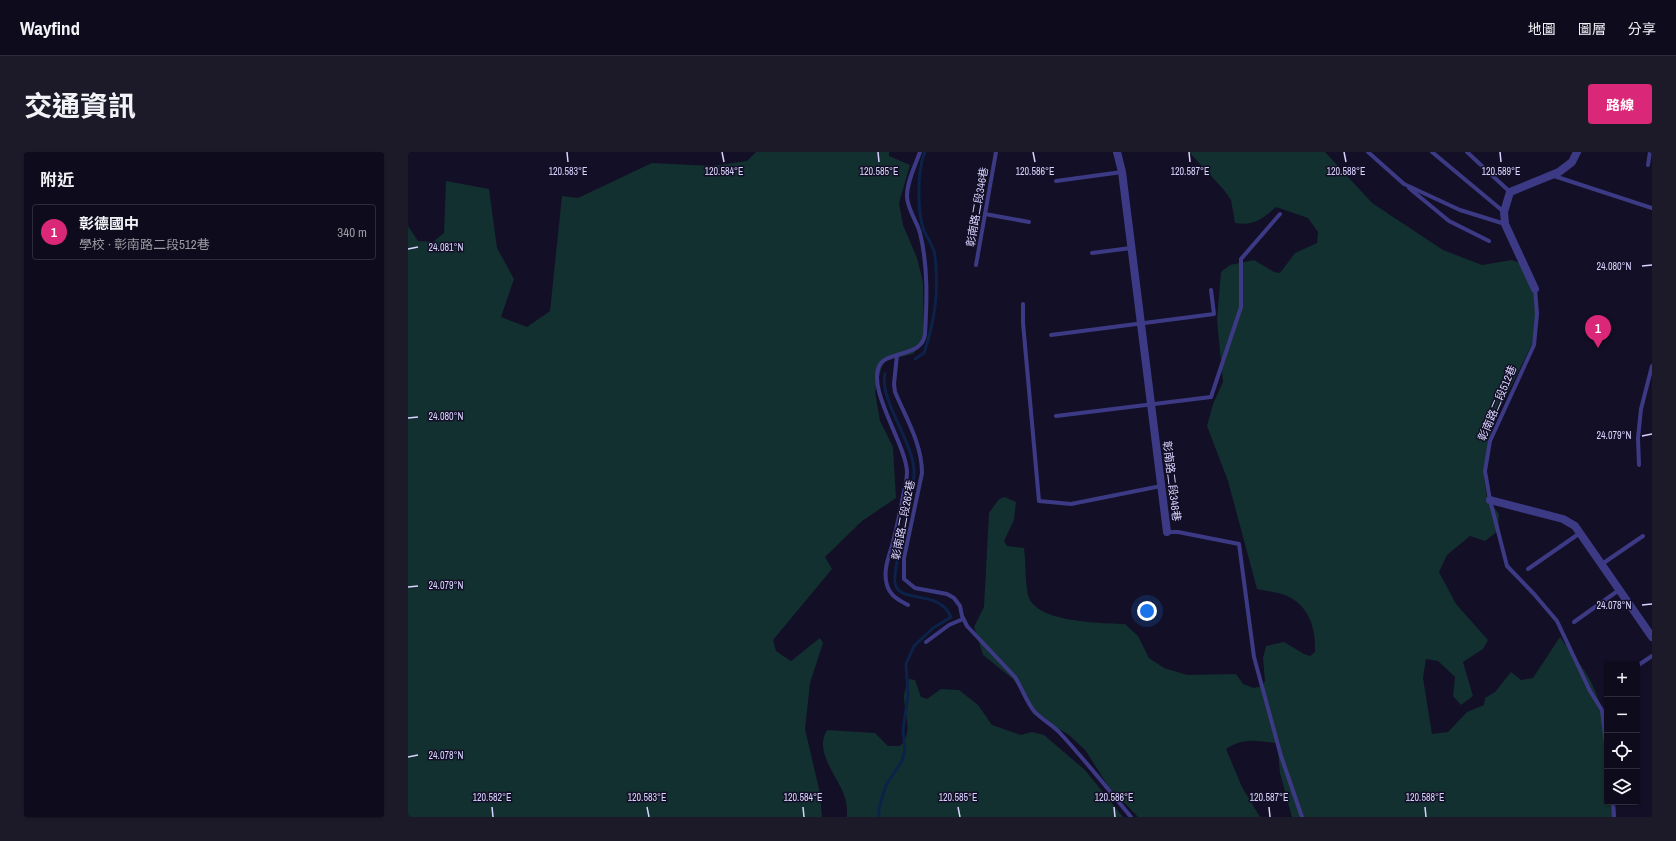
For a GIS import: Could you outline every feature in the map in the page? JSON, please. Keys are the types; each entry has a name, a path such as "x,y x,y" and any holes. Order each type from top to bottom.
{"street":[{"name":"彰南路二段348巷","path":"1117,152 1122,172 1167,532"},
{"path":"1510,192 1559,172 1572,162 1576,152"},
{"name":"彰南路二段512巷","path":"1510,192 1504,212 1505,224 1535,289"},
{"path":"1490,500 1563,519 1575,526 1652,637"}],"lane":[{"path":"908,605 894,597 887,586 886,566 898,522 907,472 903,454 877,390 876,378 881,364 885,360 913,350 921,345 924,340 926,310 923,252 920,232 907,198 910,179 920,152"},
{"name":"彰南路二段346巷","path":"976,265 996,152"},
{"path":"1368,152 1449,221 1489,241"},
{"path":"1432,152 1504,212"},
{"path":"1467,152 1510,192"},
{"path":"1648,165 1650,152"},
{"path":"1056,180 1122,172"},
{"path":"1551,175 1652,208"},
{"path":"1404,184 1460,210 1505,224"},
{"path":"985,214 1029,222"},
{"path":"1056,416 1151,403 1211,397 1241,307 1241,259 1280,214"},
{"path":"1092,253 1131,248"},
{"name":"彰南路二段512巷","path":"1535,289 1537,314 1534,345 1490,441 1485,470 1490,500 1508,566 1557,621 1590,691 1602,710 1605,733"},
{"path":"1051,335 1214,314 1211,290"},
{"path":"1023,304 1023,323 1039,501 1071,504 1161,486"},
{"name":"彰南路二段262巷","path":"897,355 894,384 895,392 919,447 922,462 922,473 904,558 904,579 915,588 947,594 954,598 960,606 963,619 974,635 1015,677 1026,699 1036,713 1063,736 1131,817"},
{"path":"1639,465 1638,438 1642,409 1652,366"},
{"name":"彰南路二段348巷","path":"1167,532 1178,532 1239,544 1254,657 1281,756 1302,817"},
{"path":"1528,569 1580,533"},
{"path":"1602,564 1643,536"},
{"path":"1574,622 1619,590"},
{"path":"926,642 949,625 963,619"},
{"path":"1640,664 1652,656"},
{"path":"1613,805 1614,817"}],"green space":[{"path":"756,152 889,152 889,156 910,165 899,203 903,225 917,258 923,282 924,332 921,344 913,354 887,360 882,366 875,392 880,421 893,447 896,498 862,521 825,557 832,569 773,640 776,651 791,661 820,638 823,643 810,683 805,729 820,793 822,817 408,817 408,226 418,241 433,242 444,233 446,181 489,189 497,248 514,279 501,317 527,327 550,311 562,196 578,198 652,163 712,166 747,161"},
{"path":"1189,152 1325,152 1372,203 1443,250 1482,265 1512,260 1523,264 1531,273 1536,315 1532,344 1492,425 1484,477 1487,498 1499,514 1498,531 1485,541 1470,536 1447,555 1439,572 1456,604 1488,640 1483,649 1463,662 1473,696 1461,705 1453,696 1455,677 1438,661 1426,659 1423,678 1432,734 1448,732 1467,712 1484,705 1485,698 1495,692 1511,672 1521,680 1533,678 1560,637 1591,682 1602,711 1604,721 1604,805 1615,805 1616,817 1292,817 1280,773 1277,743 1245,741 1232,745 1226,749 1242,787 1260,817 1138,817 1108,786 1086,751 1069,735 1033,714 1027,698 1013,679 983,655 974,627 984,607 989,513 999,499 1005,497 1016,502 1014,520 1004,541 1007,546 1024,548 1028,595 1033,604 1043,611 1070,620 1125,624 1138,636 1149,658 1164,668 1187,675 1236,674 1243,684 1254,688 1262,686 1265,681 1263,658 1266,646 1284,642 1310,656 1315,652 1312,626 1305,611 1300,605 1285,595 1257,589 1228,481 1207,426 1213,404 1223,382 1217,320 1221,272 1230,265 1254,260 1274,272 1280,273 1295,253 1317,243 1318,232 1308,218 1276,207 1257,221 1242,224 1235,223 1231,200 1224,190"},
{"path":"909,679 915,680 921,697 927,699 941,689 959,690 978,705 992,725 1021,735 1032,732 1044,735 1085,770 1123,817 847,817 847,805 845,798 825,756 823,747 827,730 875,733 888,746 900,746 907,736 904,697"}],"waterway":[{"path":"915,359 924,353 931,329 937,281 934,253 924,231 920,213 919,180 920,169 925,152"},
{"path":"879,817 879,808 886,785 902,761 905,749 903,730 908,695 906,664 914,646 933,628 951,617 945,608 938,603 929,599 904,594 898,590 895,583 895,572 913,482 914,469 908,446 887,395 884,384 885,374"}],"place":[{"name":"彰德國中","path":"1598,348"}]}
